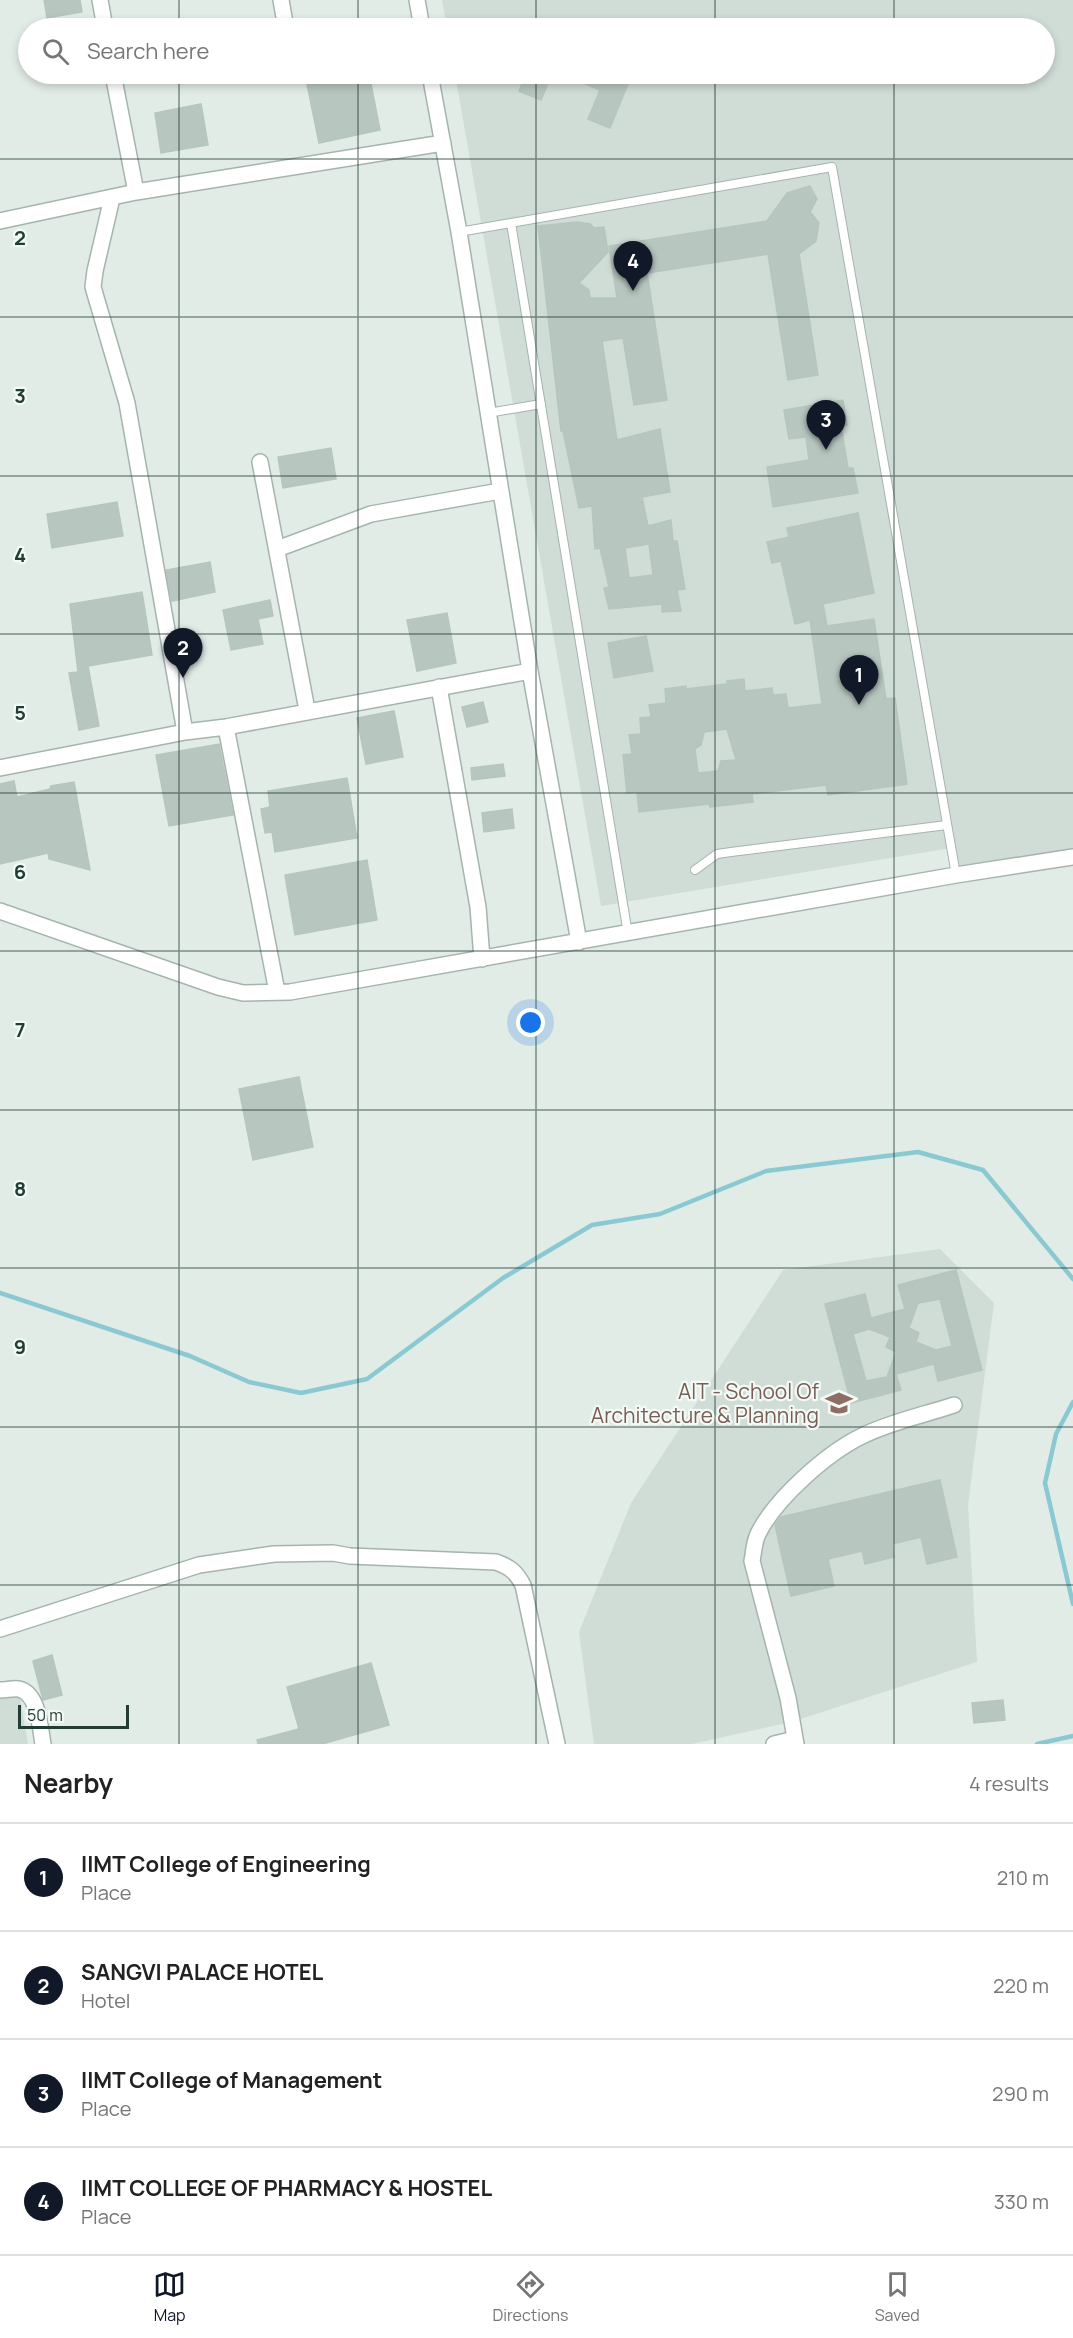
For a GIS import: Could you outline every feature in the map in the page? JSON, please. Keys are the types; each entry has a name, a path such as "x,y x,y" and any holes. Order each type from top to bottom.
{"street":[{"path":"100,0 103,18"},
{"path":"281,0 284,18"},
{"path":"417,0 420,18"},
{"path":"116,84 136,192"},
{"path":"432,84 459,232 530,671 579,942"},
{"path":"0,221 136,192 443,143"},
{"path":"112,198 94,271 93,287 127,403 185,732"},
{"path":"260,462 307,710"},
{"path":"277,549 371,514 500,491"},
{"path":"0,768 185,732 226,727 307,710 530,671"},
{"path":"439,687 478,908 482,959"},
{"path":"226,727 277,992"},
{"path":"0,910 218,987 243,993 277,992 628,934 956,875 1073,858"},
{"path":"774,1744 796,1742 788,1698 752,1561 759,1532 798,1482 861,1436 954,1405"},
{"path":"0,1629 199,1565 251,1557 274,1554 333,1553 350,1556 496,1562 508,1566 517,1574 523,1585 557,1744"},
{"path":"0,1690 19,1689 29,1694 35,1706 43,1744"}],"lane":[{"path":"459,232 832,167 956,875"},
{"path":"511,223 628,934"},
{"path":"488,413 541,404"},
{"path":"695,870 717,855 731,852 947,825"}],"shaded area":[{"path":"442,0 1073,0 1073,850 956,875 951,848 601,906 457,84 1055,84 1055,18 445,18"},
{"name":"AIT - School Of Architecture & Planning","path":"940,1249 994,1303 968,1505 977,1662 791,1722 692,1744 594,1744 579,1632 631,1503 783,1270"},
{"path":"17,1681 28,1744 0,1744 0,1685"}],"building":[{"path":"44,0 80,0 82,12 47,18"},
{"path":"307,84 371,84 380,130 319,143"},
{"path":"522,84 548,84 541,100 519,91"},
{"path":"586,84 628,84 610,128 588,119 600,90"},
{"path":"201,104 208,145 161,153 155,113"},
{"path":"810,186 817,199 810,212 819,223 816,241 799,254 818,375 788,380 768,254 647,273 667,400 634,405 623,338 602,341 617,440 660,429 670,492 642,497 648,526 671,520 673,541 677,541 685,589 677,590 681,611 662,612 662,604 609,609 604,588 609,587 600,548 595,549 592,506 579,508 563,431 561,431 538,226 577,222 590,224 594,228 604,227 608,252 579,283 589,290 590,298 617,298 609,246 767,221 787,193","holes":["649,544 653,575 629,578 625,548"]},
{"path":"843,400 847,425 841,426 848,468 853,468 858,493 773,507 767,467 809,460 806,437 789,439 784,410"},
{"path":"331,448 336,479 283,488 278,457"},
{"path":"117,502 123,536 52,548 47,514"},
{"path":"858,513 874,593 823,604 827,626 874,619 886,699 895,698 907,784 828,795 826,785 752,794 753,802 710,807 709,804 639,812 637,792 627,793 623,755 632,754 629,735 641,734 640,718 651,717 649,705 666,703 665,689 727,684 727,681 744,679 745,691 772,688 773,695 786,694 788,708 822,704 810,620 795,624 781,561 772,563 767,542 789,537 787,528","holes":["727,729 736,760 721,761 718,771 698,773 695,749 701,745 704,732"]},
{"path":"210,562 215,592 172,601 166,570"},
{"path":"142,592 152,655 88,666 99,726 79,730 69,673 78,672 70,604"},
{"path":"270,600 273,616 258,619 263,644 231,650 223,610"},
{"path":"447,613 456,663 417,671 407,620"},
{"path":"646,636 653,671 614,678 608,643"},
{"path":"483,702 488,722 467,727 462,707"},
{"path":"394,711 403,757 366,764 357,718"},
{"path":"219,744 233,815 169,826 156,755"},
{"path":"503,764 505,776 472,780 471,768"},
{"path":"347,778 357,838 275,852 272,832 265,833 261,809 270,807 268,791"},
{"path":"14,781 17,797 50,789 51,786 74,782 90,870 49,859 48,853 0,864 0,784"},
{"path":"512,809 514,828 484,832 482,813"},
{"path":"367,860 377,920 295,935 285,875"},
{"path":"299,1077 313,1147 253,1160 239,1089"},
{"path":"956,1270 982,1370 938,1381 934,1364 896,1374 901,1390 851,1403 825,1304 865,1294 871,1318 905,1309 898,1285","holes":["940,1299 952,1346 936,1350 916,1342 919,1333 909,1328 918,1303","869,1329 890,1337 886,1347 896,1352 887,1377 866,1381 853,1334"]},
{"path":"940,1480 957,1557 927,1564 921,1537 892,1544 894,1557 865,1564 862,1551 828,1559 834,1586 791,1596 775,1525 781,1517"},
{"path":"52,1655 62,1695 43,1700 33,1661"},
{"path":"371,1663 389,1725 322,1744 258,1744 257,1740 299,1729 287,1687"},
{"path":"1003,1700 1005,1720 974,1723 972,1703"}],"waterway":[{"path":"0,1293 190,1356 249,1382 301,1393 367,1379 503,1278 592,1225 660,1214 766,1171 918,1152 983,1170 1073,1279"},
{"path":"1073,1402 1056,1434 1045,1483 1073,1604"},
{"path":"1037,1744 1073,1736"}],"place":[{"name":"IIMT COLLEGE OF PHARMACY & HOSTEL","path":"633,291"},
{"name":"IIMT College of Management","path":"826,450"},
{"name":"SANGVI PALACE HOTEL","path":"183,678"},
{"name":"IIMT College of Engineering","path":"859,705"},
{"name":"AIT - School Of Architecture & Planning","path":"839,1403"}]}
